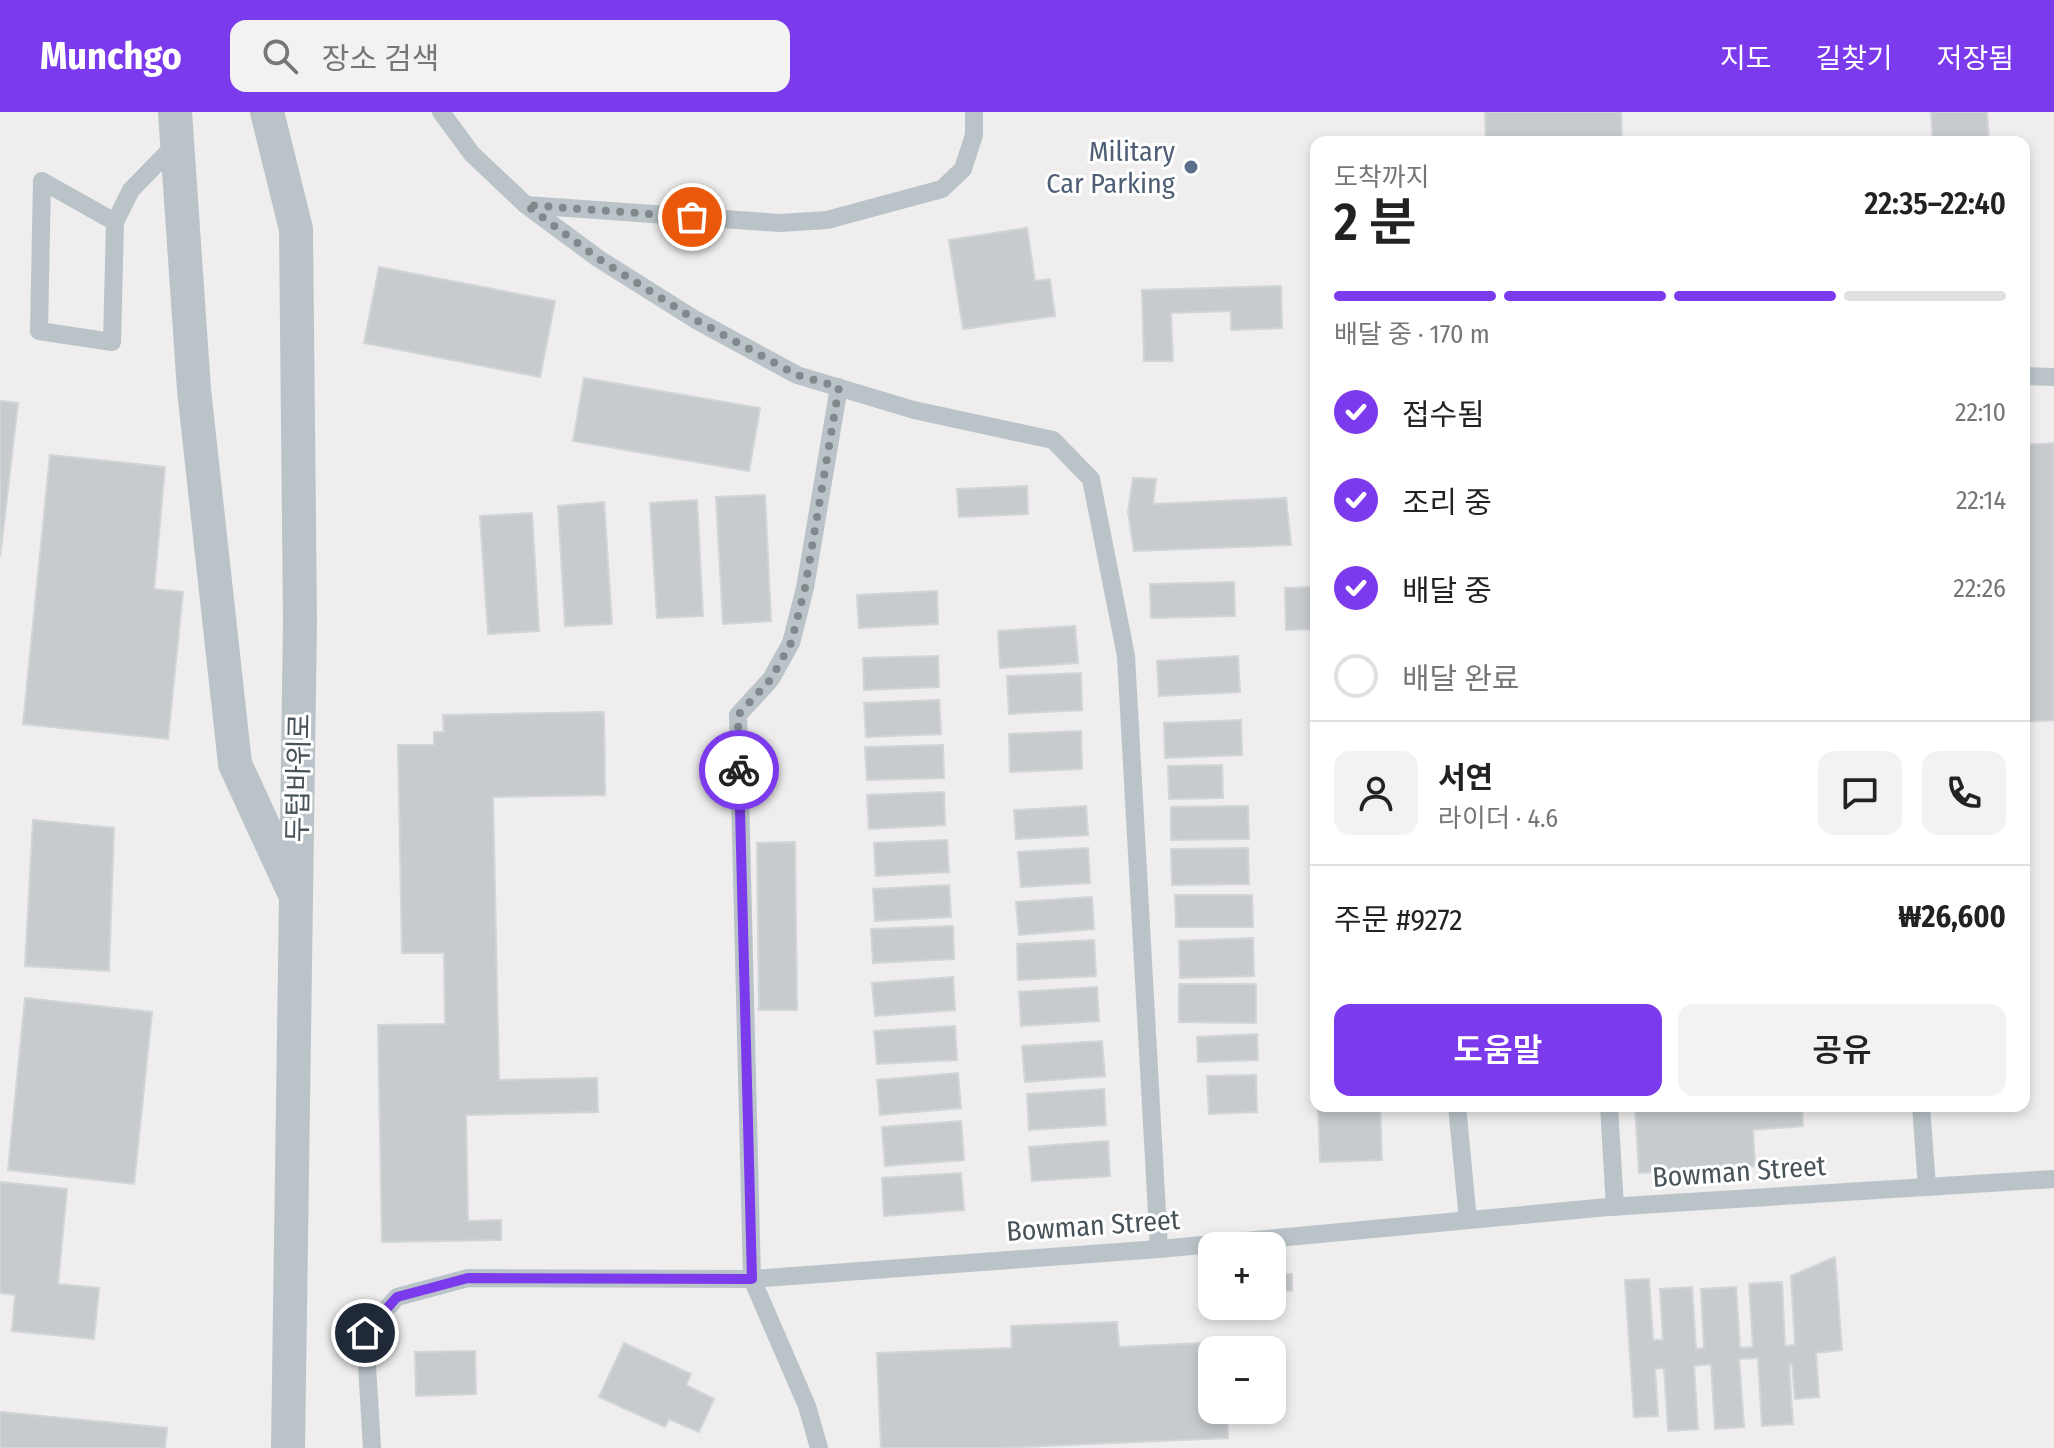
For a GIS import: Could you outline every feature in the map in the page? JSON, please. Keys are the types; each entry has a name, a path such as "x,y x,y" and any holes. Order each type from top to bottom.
{"street":[{"name":"두텁바위로","path":"267,112 296,229 300,621 288,1448"},
{"path":"176,127 194,390 235,764 296,896"}],"lane":[{"path":"441,112 472,154 526,205 599,259 696,320 797,375 914,410 1053,440 1091,479 1126,656 1159,1249"},
{"path":"526,205 780,223 827,220 942,189 963,169 974,135 974,112"},
{"path":"115,222 42,181 39,331 112,342 115,222 131,190 176,127"},
{"path":"2030,376 2054,377"},
{"path":"819,1448 807,1406 752,1279 738,715 771,679 791,643 805,588 839,387"},
{"path":"1458,1112 1468,1220"},
{"path":"1609,1112 1615,1207"},
{"path":"1921,1112 1927,1187"},
{"name":"Bowman Street","path":"372,1448 365,1333 397,1297 468,1278 752,1279 1159,1249 1615,1207 2054,1179"}],"building":[{"path":"1485,112 1621,112 1622,136 1486,136"},
{"path":"1931,112 1987,112 1989,136 1933,136"},
{"path":"1027,228 1035,281 1050,279 1055,316 963,329 949,240"},
{"path":"379,267 555,301 540,377 364,343"},
{"path":"1281,286 1282,328 1231,330 1231,311 1171,313 1173,361 1144,361 1142,290"},
{"path":"584,378 760,408 749,471 573,441"},
{"path":"0,401 18,403 0,557"},
{"path":"2054,443 2054,720 2030,722 2030,445"},
{"path":"50,455 165,467 154,589 183,592 168,739 23,724"},
{"path":"1133,478 1156,479 1153,504 1286,498 1291,545 1134,551 1128,512"},
{"path":"1027,486 1028,514 959,517 957,489"},
{"path":"765,495 771,621 723,624 716,497"},
{"path":"697,500 703,616 657,618 650,503"},
{"path":"604,502 612,624 565,626 558,506"},
{"path":"532,513 539,631 488,634 480,516"},
{"path":"1234,582 1235,616 1151,618 1150,584"},
{"path":"1310,587 1310,629 1286,630 1285,588"},
{"path":"937,591 938,624 859,628 857,595"},
{"path":"1075,626 1078,663 1000,668 998,631"},
{"path":"938,656 939,687 864,690 863,658"},
{"path":"1238,656 1240,692 1159,696 1157,661"},
{"path":"1081,673 1082,710 1009,714 1007,676"},
{"path":"939,700 941,734 866,737 864,703"},
{"path":"604,712 605,795 493,797 499,1080 597,1078 598,1112 466,1115 468,1221 501,1220 501,1240 382,1242 378,1025 445,1024 444,953 402,953 398,745 434,745 434,732 444,732 443,715"},
{"path":"1241,720 1242,755 1165,758 1164,723"},
{"path":"1081,731 1082,769 1010,772 1009,734"},
{"path":"943,745 944,778 867,780 865,747"},
{"path":"1222,765 1223,798 1169,799 1168,766"},
{"path":"944,792 945,825 869,829 867,795"},
{"path":"1086,806 1088,835 1016,839 1014,810"},
{"path":"1248,806 1249,839 1171,840 1171,807"},
{"path":"33,820 114,828 109,971 25,966"},
{"path":"947,840 949,872 876,876 874,843"},
{"path":"795,842 797,1010 759,1010 757,843"},
{"path":"1088,848 1090,883 1021,887 1018,852"},
{"path":"1248,848 1249,884 1172,885 1171,849"},
{"path":"949,885 951,917 875,921 873,889"},
{"path":"1175,895 1252,895 1253,927 1176,927"},
{"path":"1092,897 1094,929 1019,935 1016,902"},
{"path":"953,926 954,959 873,963 871,929"},
{"path":"1253,938 1254,976 1180,978 1179,941"},
{"path":"1094,940 1096,976 1018,980 1017,944"},
{"path":"953,977 955,1010 875,1016 872,983"},
{"path":"1179,984 1256,984 1256,1023 1179,1022"},
{"path":"1097,987 1099,1021 1021,1026 1019,992"},
{"path":"25,998 152,1012 134,1184 8,1170"},
{"path":"955,1026 957,1060 877,1064 874,1031"},
{"path":"1257,1034 1258,1060 1198,1062 1197,1037"},
{"path":"1102,1041 1105,1076 1025,1082 1022,1046"},
{"path":"958,1073 961,1108 880,1115 877,1080"},
{"path":"1256,1075 1257,1112 1209,1114 1207,1076"},
{"path":"1104,1089 1106,1125 1029,1130 1027,1094"},
{"path":"1318,1112 1380,1112 1382,1160 1320,1162"},
{"path":"1635,1112 1802,1112 1803,1126 1753,1130 1755,1166 1639,1173"},
{"path":"961,1121 964,1160 885,1166 882,1127"},
{"path":"1108,1141 1110,1176 1032,1181 1029,1147"},
{"path":"961,1173 964,1210 884,1216 882,1178"},
{"path":"0,1182 67,1189 58,1284 99,1288 94,1339 12,1331 15,1295 0,1293"},
{"path":"1835,1257 1842,1350 1816,1353 1819,1397 1795,1399 1792,1364 1789,1364 1793,1424 1762,1426 1758,1358 1739,1359 1744,1427 1715,1429 1711,1364 1694,1366 1698,1429 1668,1431 1664,1368 1655,1369 1658,1416 1634,1417 1625,1280 1649,1279 1653,1340 1663,1340 1660,1289 1692,1287 1696,1349 1704,1348 1701,1289 1736,1287 1740,1348 1753,1347 1749,1284 1782,1282 1785,1346 1795,1345 1791,1276"},
{"path":"1286,1274 1292,1274 1292,1291 1286,1291"},
{"path":"1117,1322 1119,1347 1198,1343 1198,1424 1228,1424 1228,1438 999,1448 881,1448 877,1353 1012,1348 1011,1326"},
{"path":"624,1343 691,1374 686,1385 714,1399 699,1432 669,1419 665,1427 599,1397"},
{"path":"475,1351 476,1394 416,1396 415,1352"},
{"path":"0,1412 167,1428 165,1448 0,1448"}],"way so far":[{"path":"692,217 526,205 599,259 696,320 797,375 839,387 805,588 791,643 771,679 738,715 739,770"}],"place":[{"name":"Military Car Parking","path":"1191,167"}],"route":[{"path":"365,1333 397,1297 468,1278 752,1279 739,770"}]}
